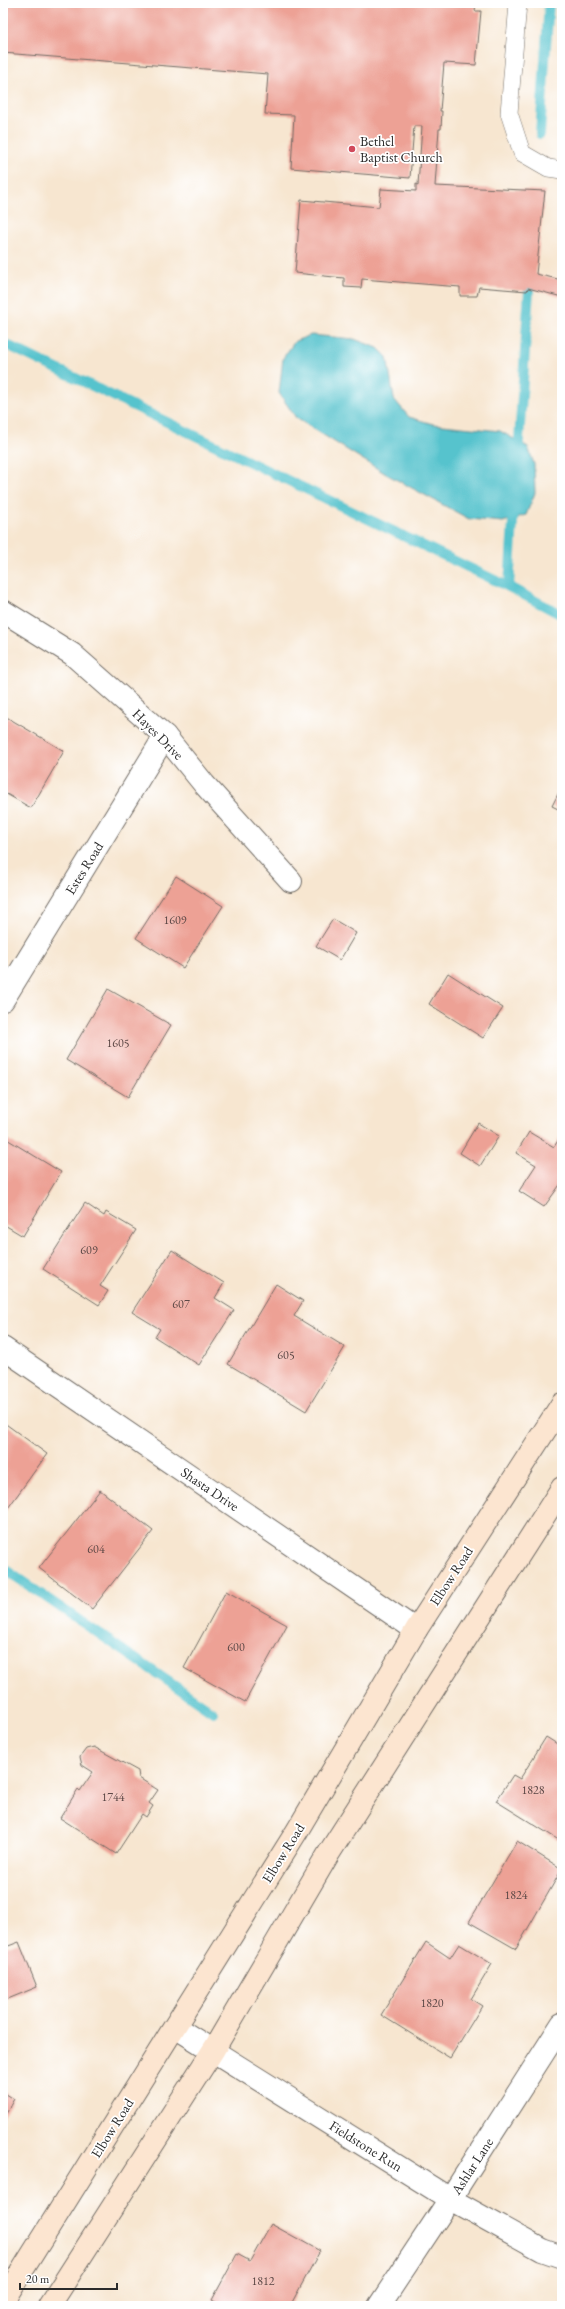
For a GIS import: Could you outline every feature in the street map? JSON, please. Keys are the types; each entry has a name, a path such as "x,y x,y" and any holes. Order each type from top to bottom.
{"main road":[{"name":"Elbow Road","path":"3,2301 297,1831 416,1630 562,1404"},
{"path":"49,2306 214,2049 329,1853 562,1488"}],"street":[{"name":"Hayes Drive","path":"3,611 72,654 165,736 204,784 291,881"},
{"name":"Estes Road","path":"3,1000 165,736"},
{"name":"Shasta Drive","path":"3,1348 416,1630"},
{"name":"Ashlar Lane","path":"379,2306 450,2199 562,2024"},
{"name":"Fieldstone Run","path":"175,2027 214,2049 450,2199 542,2250 562,2257"}],"lane":[{"path":"518,3 509,113 522,153 548,168 562,170"}],"water":[{"path":"311,335 354,339 378,348 387,357 394,399 409,417 433,424 500,431 528,447 534,464 535,493 526,515 503,522 469,519 386,474 296,418 279,393 283,358 295,341"}],"building":[{"name":"Bethel Baptist Church","path":"3,3 476,3 475,11 481,11 476,65 444,63 440,111 442,111 441,129 439,129 435,186 545,191 536,274 562,280 562,297 528,288 527,291 479,287 477,296 460,296 460,287 362,279 361,288 344,287 344,278 295,273 301,200 379,207 381,189 416,191 416,184 418,185 422,126 414,126 410,178 291,168 294,115 265,114 268,74 3,53"},
{"path":"3,715 64,751 31,808 3,792"},
{"path":"562,786 562,811 552,806"},
{"path":"176,876 223,906 183,968 136,938"},
{"path":"333,919 356,933 340,960 316,946"},
{"path":"448,973 503,1008 483,1038 429,1004"},
{"path":"108,989 171,1025 128,1097 66,1060"},
{"path":"478,1123 499,1136 480,1166 460,1153"},
{"path":"529,1132 554,1147 562,1134 562,1182 544,1207 519,1191 536,1165 516,1153"},
{"path":"5,1138 61,1172 23,1236 3,1224 3,1142"},
{"path":"85,1203 104,1216 106,1212 136,1230 100,1286 108,1291 99,1305 43,1269"},
{"path":"172,1250 224,1283 215,1298 234,1310 199,1365 155,1337 160,1329 132,1312"},
{"path":"276,1284 303,1301 294,1316 345,1347 306,1411 228,1364"},
{"path":"3,1422 47,1454 3,1515"},
{"path":"100,1490 153,1531 92,1609 39,1568"},
{"path":"226,1591 287,1625 245,1702 184,1668"},
{"path":"546,1737 562,1747 562,1842 496,1801 513,1775 520,1779"},
{"path":"94,1747 138,1771 139,1778 158,1790 149,1803 153,1806 146,1817 142,1814 116,1854 60,1818 78,1789 80,1791 93,1772 82,1765 80,1757 86,1749"},
{"path":"517,1841 562,1869 516,1949 469,1922"},
{"path":"19,1942 37,1987 3,2001 3,1948"},
{"path":"426,1942 450,1958 459,1944 492,1964 471,1999 482,2006 450,2058 381,2015"},
{"path":"3,2092 14,2099 3,2118"},
{"path":"271,2224 320,2251 290,2306 222,2306 212,2300 237,2254 250,2261"}],"waterway":[{"path":"540,134 549,3"},
{"path":"518,455 530,276"},
{"path":"3,343 509,587 562,615"},
{"path":"509,587 514,505"},
{"path":"3,1568 213,1712"}],"place":[{"name":"Bethel Baptist Church","path":"352,149"}]}
